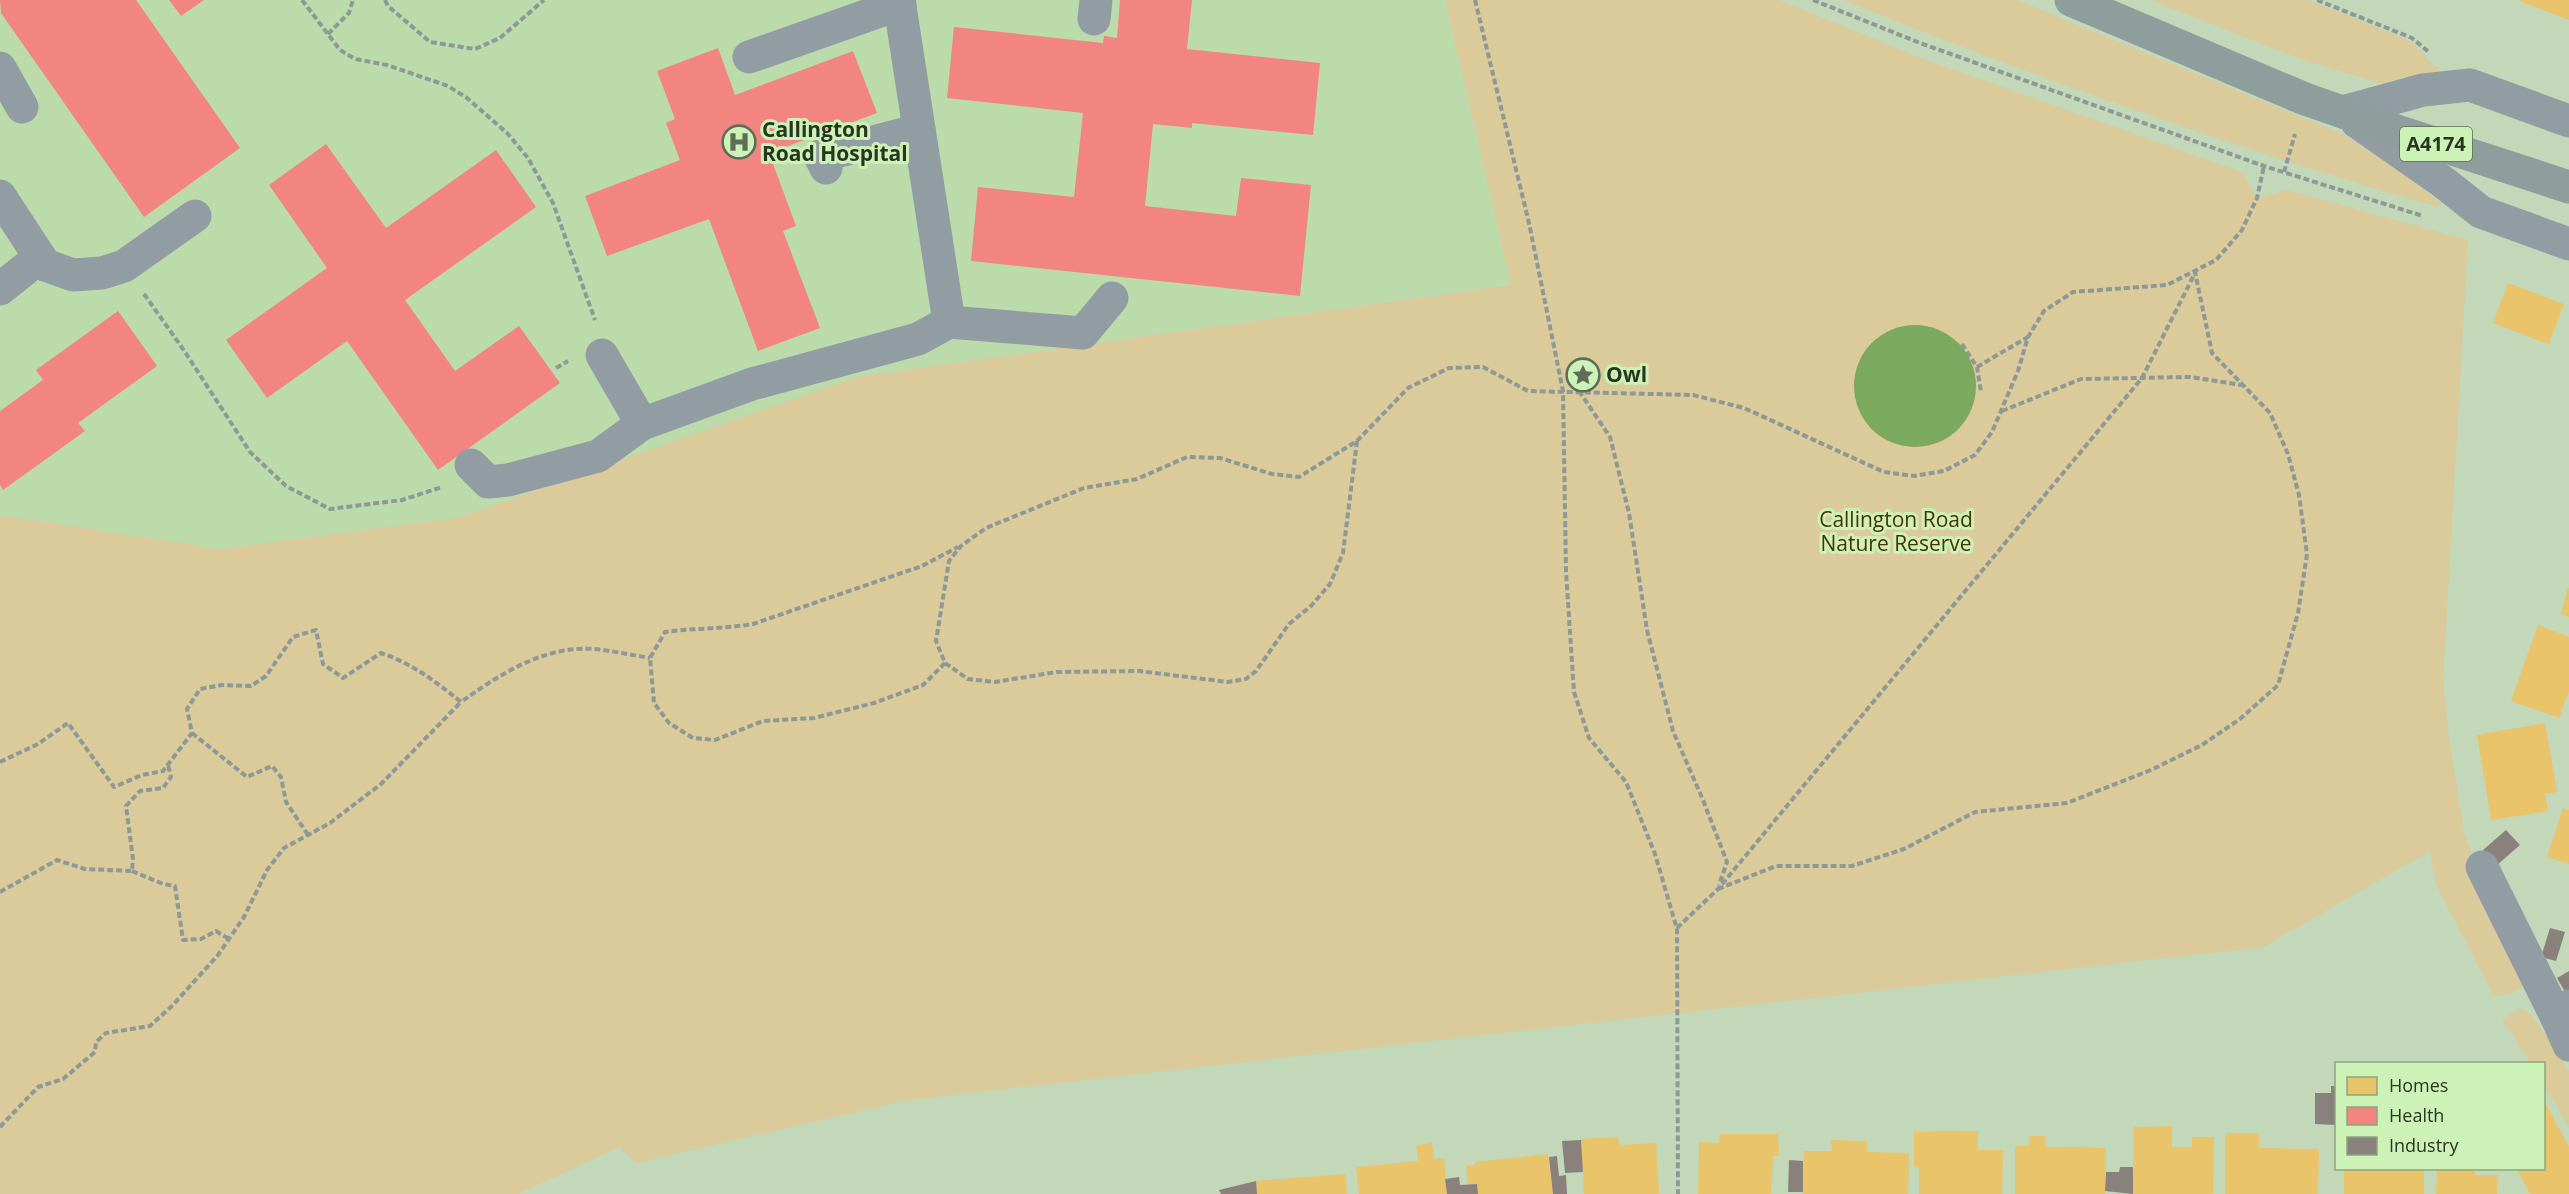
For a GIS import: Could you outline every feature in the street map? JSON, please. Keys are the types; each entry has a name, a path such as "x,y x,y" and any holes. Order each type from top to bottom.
{"main road":[{"name":"A4174","path":"2071,0 2305,99 2569,187"}],"street":[{"path":"749,57 900,2 949,322"},
{"path":"0,68 22,107"},
{"path":"2343,112 2423,90 2470,85 2569,121"},
{"path":"2343,112 2443,182 2481,212 2569,244"},
{"path":"826,168 820,156 919,130"},
{"path":"0,196 45,266 73,274 102,273 124,267 195,216"},
{"path":"0,289 40,257"},
{"path":"475,469 488,482 508,480 598,456 642,424 752,384 918,339 949,322 1083,333 1112,298"},
{"path":"602,356 642,424"},
{"path":"2482,867 2565,1023"}],"path":[{"path":"302,0 340,50 355,59 387,65 447,86 467,98 507,134 528,158 553,203 602,340 602,356"},
{"path":"328,34 349,13 353,0"},
{"path":"385,0 388,6 430,42 475,49 500,38 544,0"},
{"path":"1475,0 1528,223 1563,391 1566,572 1574,692 1589,738 1626,782 1655,854 1677,928 1678,1194"},
{"path":"1813,0 1920,44 2264,166 2431,218"},
{"path":"2317,0 2412,38 2470,85"},
{"path":"945,663 923,685 874,703 814,718 762,721 715,740 693,738 669,723 654,703 650,658 665,632 753,624 922,566 962,546 986,528 1084,488 1137,479 1186,457 1220,458 1272,474 1299,477 1357,441 1407,388 1449,368 1483,367 1528,391 1693,395 1744,408 1884,472 1914,476 1944,471 1975,454 1992,432 2019,371 2028,337 2044,311 2073,292 2167,285 2216,260 2242,230 2257,198 2264,166"},
{"path":"124,267 183,348 250,452 286,486 330,509 402,500 475,469"},
{"path":"1677,928 1718,889 2142,378 2195,272"},
{"path":"1718,889 1776,866 1852,866 1904,849 1975,812 2067,803 2078,799 2151,770 2202,745 2240,719 2278,685 2298,613 2307,554 2299,495 2288,454 2270,413 2212,353 2195,272"},
{"path":"1977,367 2028,337"},
{"path":"1962,344 1977,367 1981,392"},
{"path":"2002,411 2081,379 2190,377 2243,385"},
{"path":"1579,391 1610,436 1629,513 1647,630 1673,731 1727,862 1718,889"},
{"path":"962,546 950,561 936,641 945,663 968,679 995,682 1057,672 1139,671 1228,682 1246,679 1256,671 1289,624 1311,606 1330,584 1343,553 1357,441"},
{"path":"308,835 286,802 281,777 272,766 247,777 192,733 187,709 200,689 222,685 251,686 266,676 293,637 316,630 323,664 343,678 381,653 426,673 461,702"},
{"path":"0,1127 38,1087 63,1079 95,1052 96,1042 106,1033 125,1032 150,1026 172,1006 218,955 244,917 267,870 284,848 330,823 381,784 461,702 500,675 546,654 593,649 650,658"},
{"path":"0,762 38,744 68,723 114,787 142,775 163,771 192,733"},
{"path":"132,871 133,859 126,806 140,791 163,788 171,777 168,764"},
{"path":"0,892 57,860 85,869 132,871 163,884 175,886 183,940 201,939 216,931 229,939"}],"shaded area":[{"name":"Callington Road Hospital","path":"0,0 1445,0 1511,284 856,377 457,518 220,549 0,515"},
{"path":"1915,325 1938,330 1958,343 1971,363 1976,386 1971,409 1958,429 1938,442 1915,447 1892,442 1872,429 1859,409 1854,386 1859,363 1872,343 1892,330"}],"green space":[{"name":"Callington Road Nature Reserve","path":"1445,0 1779,0 1926,60 2242,172 2257,198 2286,190 2468,240 2443,679 2449,738 2464,833 2524,986 2511,994 2494,996 2436,885 2430,851 2263,947 908,1100 636,1163 619,1147 518,1194 0,1194 0,515 220,549 457,518 856,377 1511,285"},
{"path":"1844,0 2017,0 2340,133 2397,168 2440,203 2438,207 2213,137 1990,58"},
{"path":"2151,0 2308,0 2411,41 2439,71 2380,83 2303,60"},
{"path":"2520,1008 2532,1015 2569,1071 2569,1127 2545,1087 2545,1062 2530,1062 2502,1020"}],"building: Homes":[{"path":"2518,0 2569,0 2569,20"},
{"path":"2508,283 2564,304 2549,344 2493,323"},
{"path":"2569,588 2569,617 2561,614"},
{"path":"2538,625 2569,637 2569,691 2559,718 2511,701"},
{"path":"2545,723 2557,792 2545,794 2548,811 2491,820 2477,735"},
{"path":"2563,808 2569,810 2569,864 2547,857"},
{"path":"2545,1102 2569,1147 2569,1194 2530,1194 2517,1170 2545,1170"},
{"path":"2172,1126 2172,1147 2192,1147 2192,1137 2214,1137 2213,1194 2133,1194 2134,1127"},
{"path":"1978,1131 1978,1150 2003,1150 2002,1194 1919,1194 1919,1168 1914,1167 1914,1132"},
{"path":"2225,1133 2259,1133 2259,1148 2319,1149 2318,1194 2225,1194"},
{"path":"1720,1134 1778,1134 1779,1156 1773,1156 1771,1194 1698,1194 1699,1142 1719,1143"},
{"path":"2029,1136 2045,1136 2045,1147 2106,1148 2105,1194 2015,1194 2015,1146 2029,1146"},
{"path":"1618,1137 1619,1145 1656,1143 1659,1194 1584,1194 1581,1139"},
{"path":"1831,1140 1867,1141 1867,1152 1909,1153 1908,1194 1803,1194 1804,1151 1832,1151"},
{"path":"1432,1143 1434,1159 1444,1158 1447,1194 1359,1194 1356,1167 1418,1161 1416,1145"},
{"path":"1548,1154 1553,1194 1478,1194 1477,1184 1468,1185 1466,1166 1475,1165 1475,1162"},
{"path":"2344,1170 2424,1170 2424,1194 2344,1194"},
{"path":"2437,1170 2475,1170 2475,1175 2498,1175 2497,1194 2436,1194"},
{"path":"1345,1174 1347,1194 1257,1194 1256,1181"}],"building: Health":[{"path":"0,0 136,0 240,148 144,217 1,13"},
{"path":"169,0 204,0 181,16"},
{"path":"1120,0 1192,0 1187,49 1320,63 1313,135 1192,123 1192,128 1153,124 1145,206 1236,216 1241,178 1311,185 1300,296 971,261 978,187 1074,197 1083,113 947,98 954,27 1103,43 1104,36 1117,38"},
{"path":"718,48 735,95 853,51 877,113 769,153 796,226 783,231 820,328 758,351 709,219 607,256 585,196 680,160 666,123 675,119 657,71"},
{"path":"326,144 386,228 496,150 536,207 405,300 455,371 519,326 560,383 438,470 347,341 267,398 226,340 327,268 269,185"},
{"path":"118,311 157,366 78,423 85,431 3,490 0,485 0,411 43,380 36,370"}],"building: Industry":[{"path":"2506,830 2520,845 2497,865 2483,850"},
{"path":"2550,928 2565,932 2556,961 2541,957"},
{"path":"2569,971 2569,996 2568,997 2557,978"},
{"path":"2331,1086 2335,1086 2335,1125 2315,1124 2315,1093 2331,1093"},
{"path":"1581,1140 1583,1172 1565,1173 1562,1141"},
{"path":"1557,1156 1559,1176 1566,1175 1567,1194 1553,1194 1549,1157"},
{"path":"1789,1160 1803,1161 1803,1192 1788,1192"},
{"path":"2120,1167 2133,1167 2133,1194 2105,1191 2106,1172 2119,1172"},
{"path":"1459,1177 1460,1185 1477,1184 1478,1194 1447,1194 1445,1179"},
{"path":"1256,1181 1257,1194 1221,1194 1219,1190"}],"place":[{"name":"Callington Road Hospital","path":"739,142"},
{"name":"Owl","path":"1583,375"}]}
